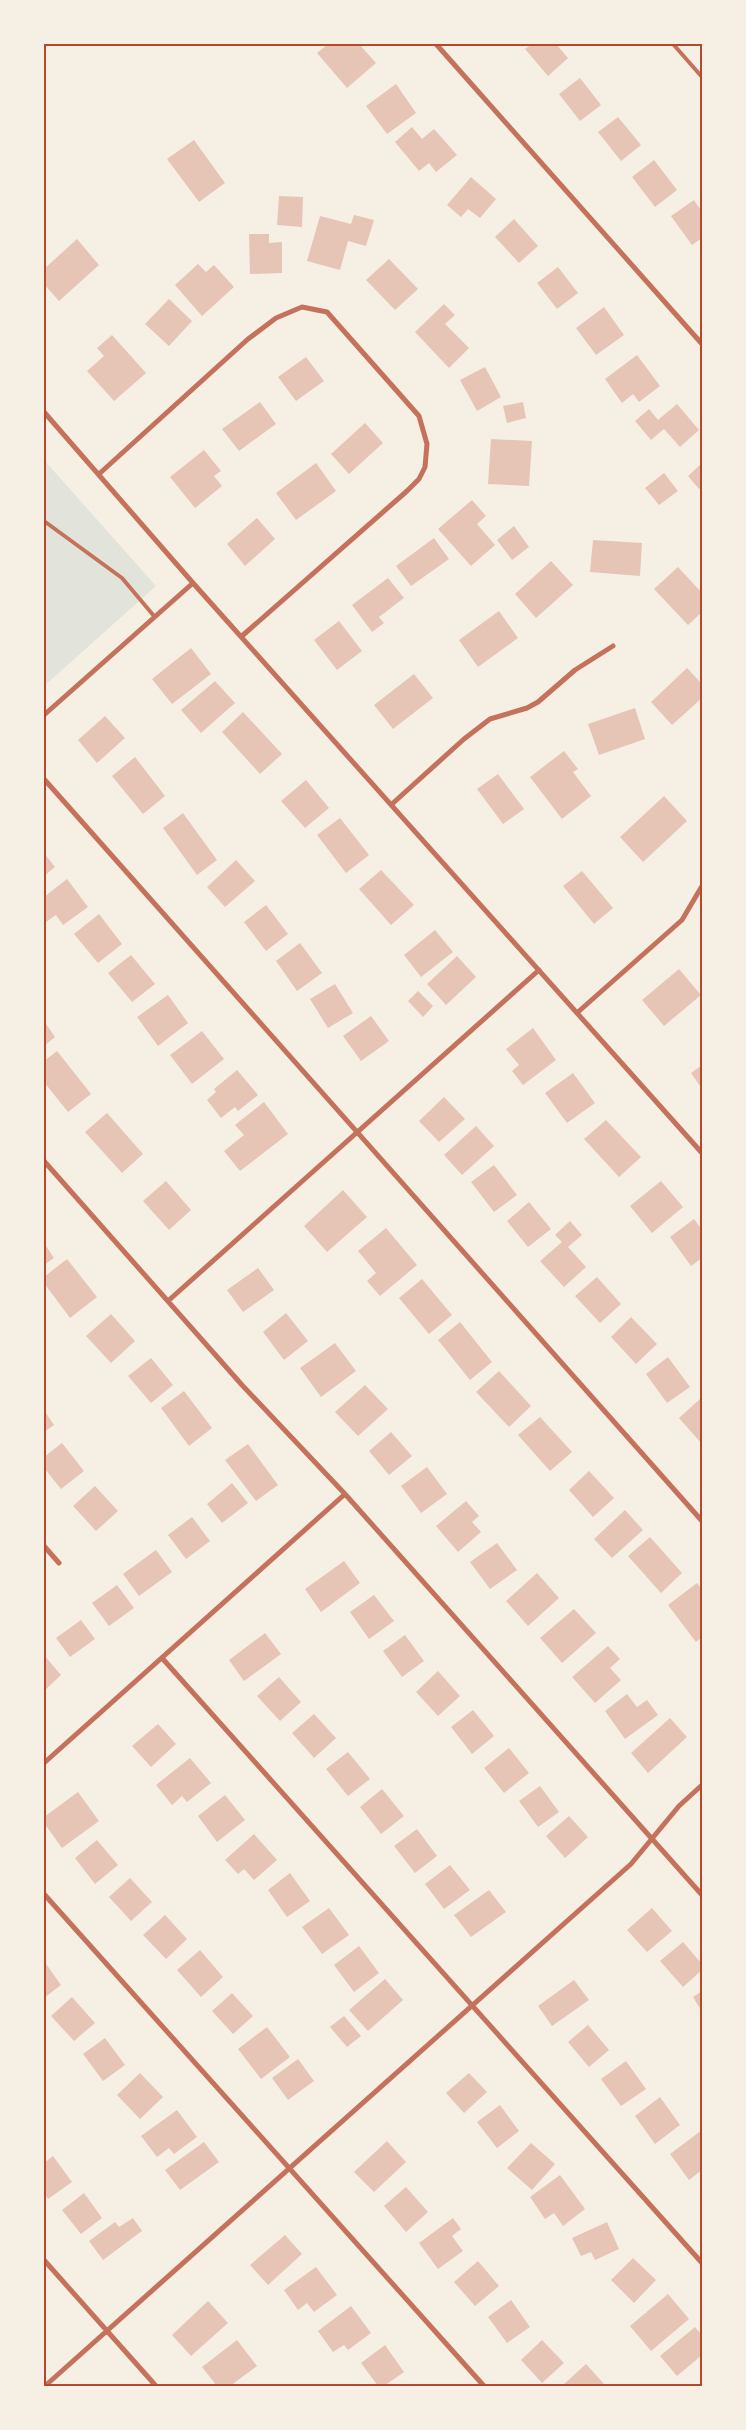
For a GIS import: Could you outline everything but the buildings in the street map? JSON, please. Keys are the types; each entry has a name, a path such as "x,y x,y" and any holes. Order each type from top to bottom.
{"street":[{"path":"436,44 702,344"},
{"path":"99,474 248,339 276,318 302,307 327,312 418,416 427,444 425,467 418,479 407,491 242,636"},
{"path":"44,412 193,583 702,1153"},
{"path":"44,715 193,583"},
{"path":"392,804 464,738 490,719 528,708 538,702 575,670 613,646"},
{"path":"44,779 702,1521"},
{"path":"578,1012 682,920 702,886"},
{"path":"168,1301 539,970"},
{"path":"44,1161 242,1385 345,1494 702,1895"},
{"path":"44,1763 345,1494"},
{"path":"44,1546 59,1563"},
{"path":"162,1658 702,2263"},
{"path":"45,2386 631,1864 679,1806 702,1785"},
{"path":"44,1894 484,2386"},
{"path":"44,2260 156,2386"}],"lane":[{"path":"673,44 702,77"},
{"path":"44,521 122,578 154,616"}],"shaded area":[{"path":"44,460 156,586 44,686"}]}
